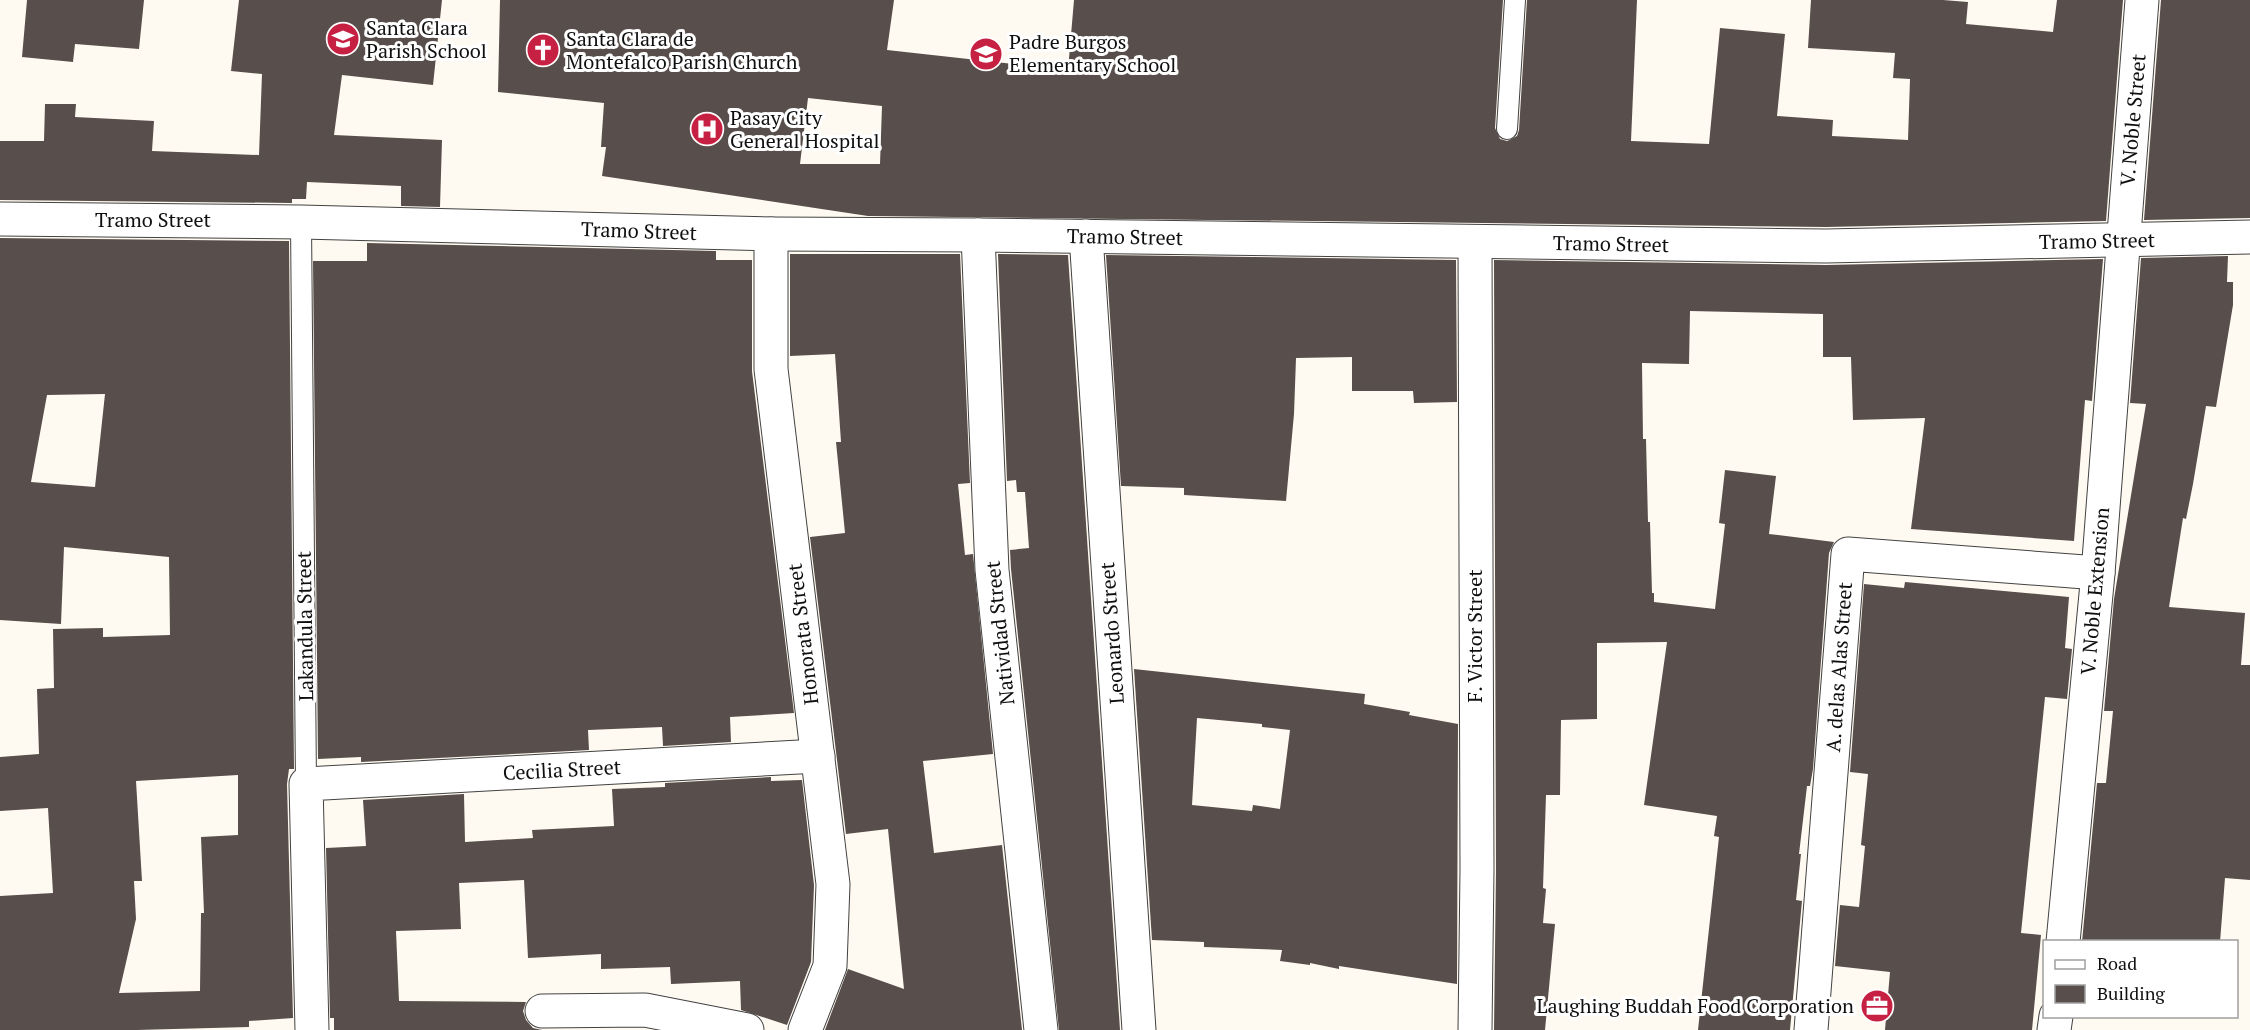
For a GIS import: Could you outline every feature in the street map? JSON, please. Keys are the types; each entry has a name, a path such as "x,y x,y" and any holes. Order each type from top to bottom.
{"street":[{"name":"V. Noble Street","path":"2123,241 2142,0"},
{"name":"Tramo Street","path":"0,219 301,222 771,234 1826,246 2250,237"},
{"name":"Honorata Street","path":"771,234 771,369 833,884 830,966 805,1030"},
{"name":"Natividad Street","path":"978,235 992,570 1041,1030"},
{"name":"Leonardo Street","path":"1086,237 1139,1030"},
{"name":"V. Noble Extension","path":"2063,940 2098,573 2123,241"},
{"name":"F. Victor Street","path":"1475,242 1475,1030"},
{"name":"A. delas Alas Street","path":"1811,1030 1848,554 2098,573"},
{"name":"Cecilia Street","path":"306,784 818,756"},
{"name":"Lakandula Street","path":"306,784 312,1030"},
{"path":"542,1011 608,1008 645,1010 747,1030"}],"lane":[{"path":"1507,129 1515,0"},
{"name":"Lakandula Street","path":"301,222 306,784"}],"building":[{"path":"27,0 144,0 139,49 75,44 73,62 22,57"},
{"path":"239,0 442,0 433,85 342,75 334,135 442,140 440,207 401,206 401,186 307,182 306,199 292,199 292,203 0,200 0,141 44,141 45,104 76,104 75,117 154,121 152,151 259,155 262,74 231,71"},
{"path":"500,0 894,0 887,50 1068,70 1074,0 1503,0 1495,128 1500,139 1507,141 1517,136 1519,130 1527,0 1637,0 1631,141 1709,144 1720,28 1785,34 1777,116 1833,120 1832,136 1908,140 1910,79 1893,78 1895,53 1808,48 1811,0 1968,2 1966,24 2053,32 2057,0 2123,0 2106,221 1826,227 868,216 602,176 606,147 601,147 604,103 498,92","holes":["808,98 882,106 880,164 800,164"]},
{"path":"2161,0 2250,0 2250,218 2144,220"},
{"path":"0,238 289,241 294,769 289,769 287,784 293,1018 249,1021 249,1027 0,1030 0,896 53,893 48,808 0,811 0,757 39,754 37,689 54,688 53,629 103,628 103,637 170,635 169,557 64,547 61,624 0,620","holes":["105,394 95,487 31,482 47,395","238,775 238,835 201,837 204,913 201,913 200,991 119,993 136,919 134,881 142,881 136,781"]},
{"path":"367,243 716,251 716,260 752,260 752,371 794,713 730,717 731,742 663,746 662,727 588,730 589,750 361,762 361,757 318,759 313,261 367,261"},
{"path":"790,254 960,254 970,483 958,484 965,555 973,554 993,754 923,761 934,853 1002,845 1022,1030 825,1030 848,969 904,989 888,829 846,834 810,537 845,533 836,442 841,442 835,354 790,356"},
{"path":"998,254 1068,255 1120,1030 1059,1030 1011,569 1010,550 1029,548 1025,492 1017,492 1016,480 1007,481"},
{"path":"1106,255 1456,260 1457,402 1414,403 1413,391 1352,391 1352,357 1296,358 1294,414 1286,501 1184,495 1184,488 1121,486"},
{"path":"2228,256 2227,282 2233,282 2233,305 2216,407 2206,406 2186,519 2183,518 2169,607 2245,613 2241,665 2250,665 2250,880 2225,878 2220,940 2082,940 2097,783 2106,783 2113,711 2104,711 2114,599 2146,404 2130,403 2141,258"},
{"path":"2103,259 2092,401 2085,400 2074,541 1911,529 1925,418 1853,420 1851,357 1823,357 1823,314 1690,311 1689,364 1642,363 1643,439 1646,439 1648,522 1650,522 1654,602 1715,609 1725,524 1719,523 1725,470 1776,476 1769,534 1834,542 1829,553 1813,769 1810,786 1807,786 1799,854 1801,854 1796,900 1802,901 1790,1030 1698,1030 1719,837 1714,836 1717,816 1644,805 1667,642 1597,643 1597,719 1561,720 1560,795 1546,795 1543,888 1546,889 1543,923 1555,924 1545,1030 1494,1030 1496,870 1494,260 1826,265"},
{"path":"1905,582 2069,597 2065,648 2072,649 2067,699 2045,697 2021,933 2041,935 2032,1030 1885,1030 1890,972 1835,966 1840,905 1859,907 1865,846 1861,845 1868,774 1850,772 1864,584 1904,588"},
{"path":"1134,669 1365,694 1364,704 1458,724 1457,984 1339,966 1339,969 1310,963 1310,965 1280,961 1282,950 1204,947 1204,942 1152,940","holes":["1197,718 1262,724 1262,727 1290,730 1280,809 1253,805 1252,811 1192,805"]},
{"path":"771,777 771,781 802,780 814,885 811,962 787,1025 741,1010 740,981 671,984 670,967 601,969 601,954 528,958 524,880 459,883 461,929 396,931 399,1001 526,1002 523,1011 526,1020 533,1028 542,1030 334,1030 334,1018 330,1018 326,848 366,846 363,800 464,794 465,842 533,838 532,830 614,826 612,789 665,787 665,783"}],"place":[{"name":"Santa Clara Parish School","path":"343,39"},
{"name":"Santa Clara de Montefalco Parish Church","path":"543,50"},
{"name":"Padre Burgos Elementary School","path":"986,54"},
{"name":"Pasay City General Hospital","path":"707,129"},
{"name":"Laughing Buddah Food Corporation","path":"1877,1006"}]}
